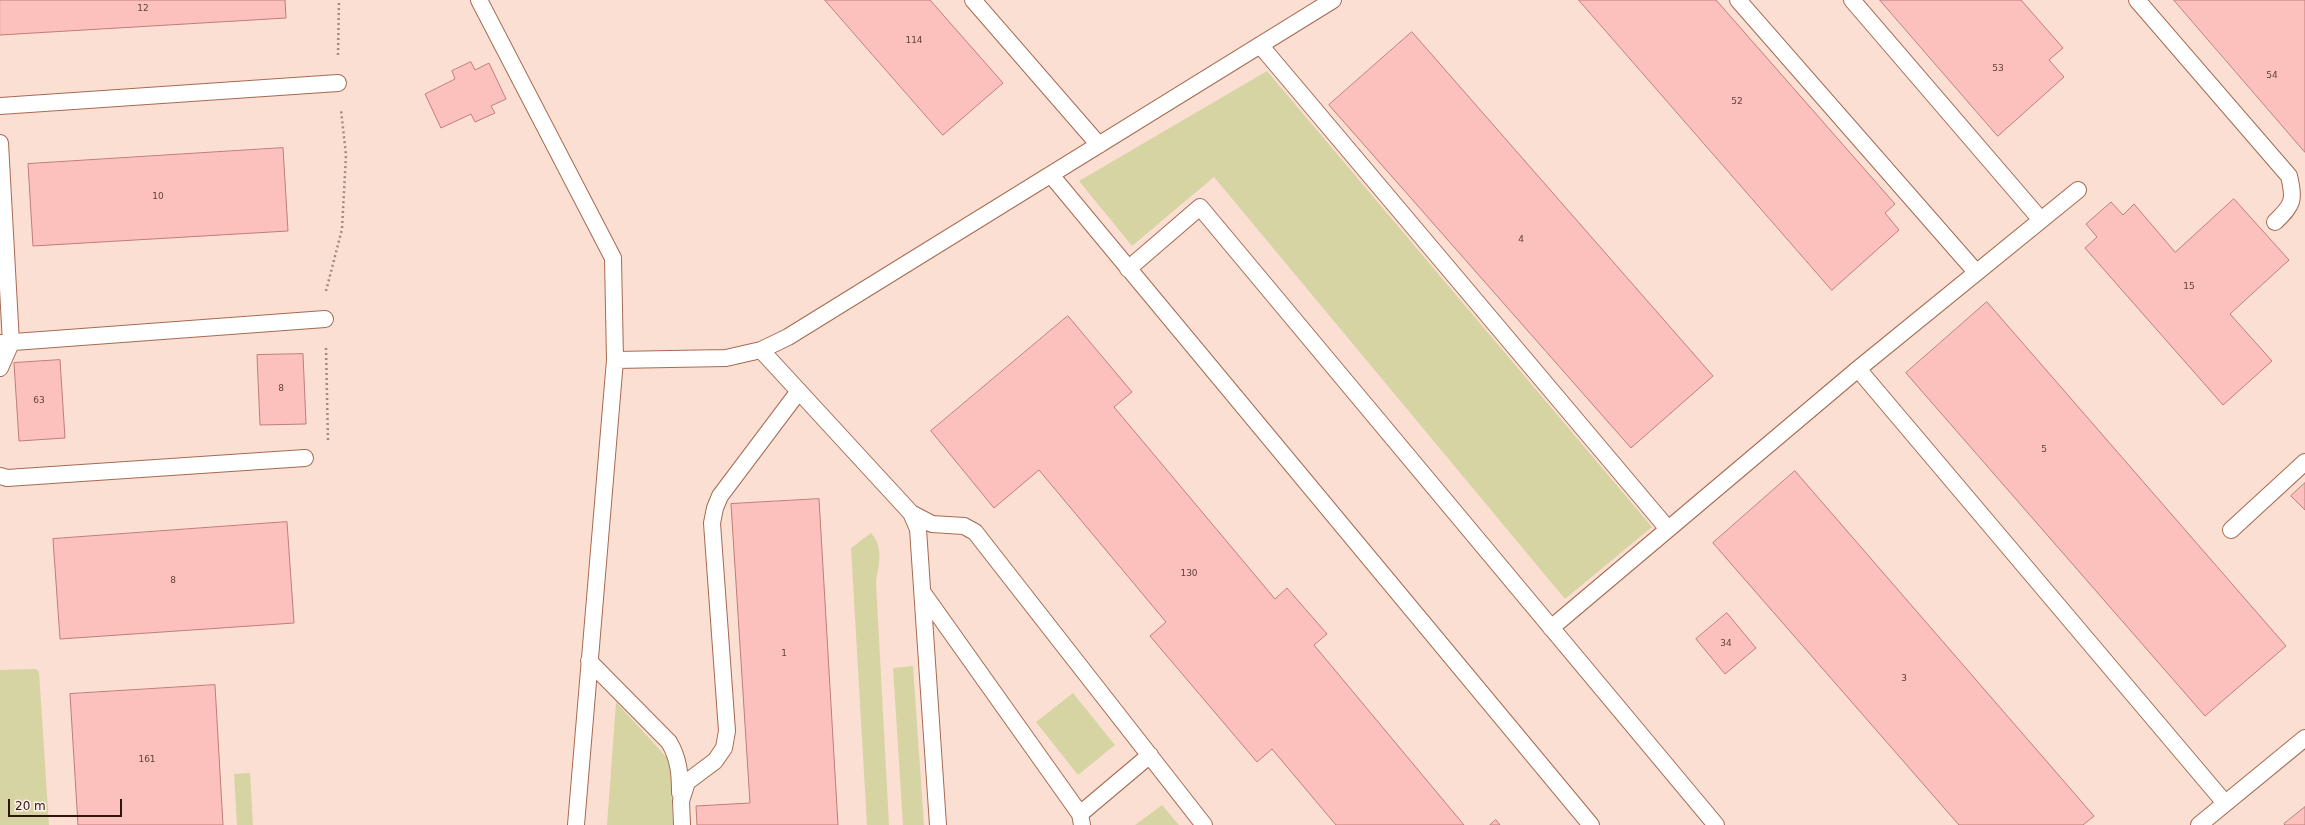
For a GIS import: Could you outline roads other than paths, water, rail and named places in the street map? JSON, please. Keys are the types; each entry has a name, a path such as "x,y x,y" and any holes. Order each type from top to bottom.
{"lane":[{"path":"479,0 613,258 615,360 576,825"},
{"path":"973,0 1099,145"},
{"path":"615,360 726,358 761,350 788,337 1333,0"},
{"path":"1738,0 1976,272"},
{"path":"1852,0 2041,220"},
{"path":"2138,0 2288,176 2293,194 2289,208 2275,222"},
{"path":"1260,45 1668,529"},
{"path":"0,106 338,83"},
{"path":"0,143 6,343 0,368"},
{"path":"1051,175 1591,825"},
{"path":"1551,628 1858,368 2078,190"},
{"path":"1128,269 1200,207 1716,825"},
{"path":"6,343 325,320"},
{"path":"761,350 911,513 918,529 924,593 938,825"},
{"path":"1858,368 2225,804"},
{"path":"681,801 687,782 715,761 724,748 727,731 712,523 715,508 720,496 799,391"},
{"path":"0,476 7,478 305,458"},
{"path":"2231,530 2305,462"},
{"path":"911,513 932,524 964,526 975,532 1204,825"},
{"path":"924,593 1081,819 1150,755"},
{"path":"589,661 669,742 676,754 680,769 682,825"},
{"path":"2199,825 2305,738"}]}
